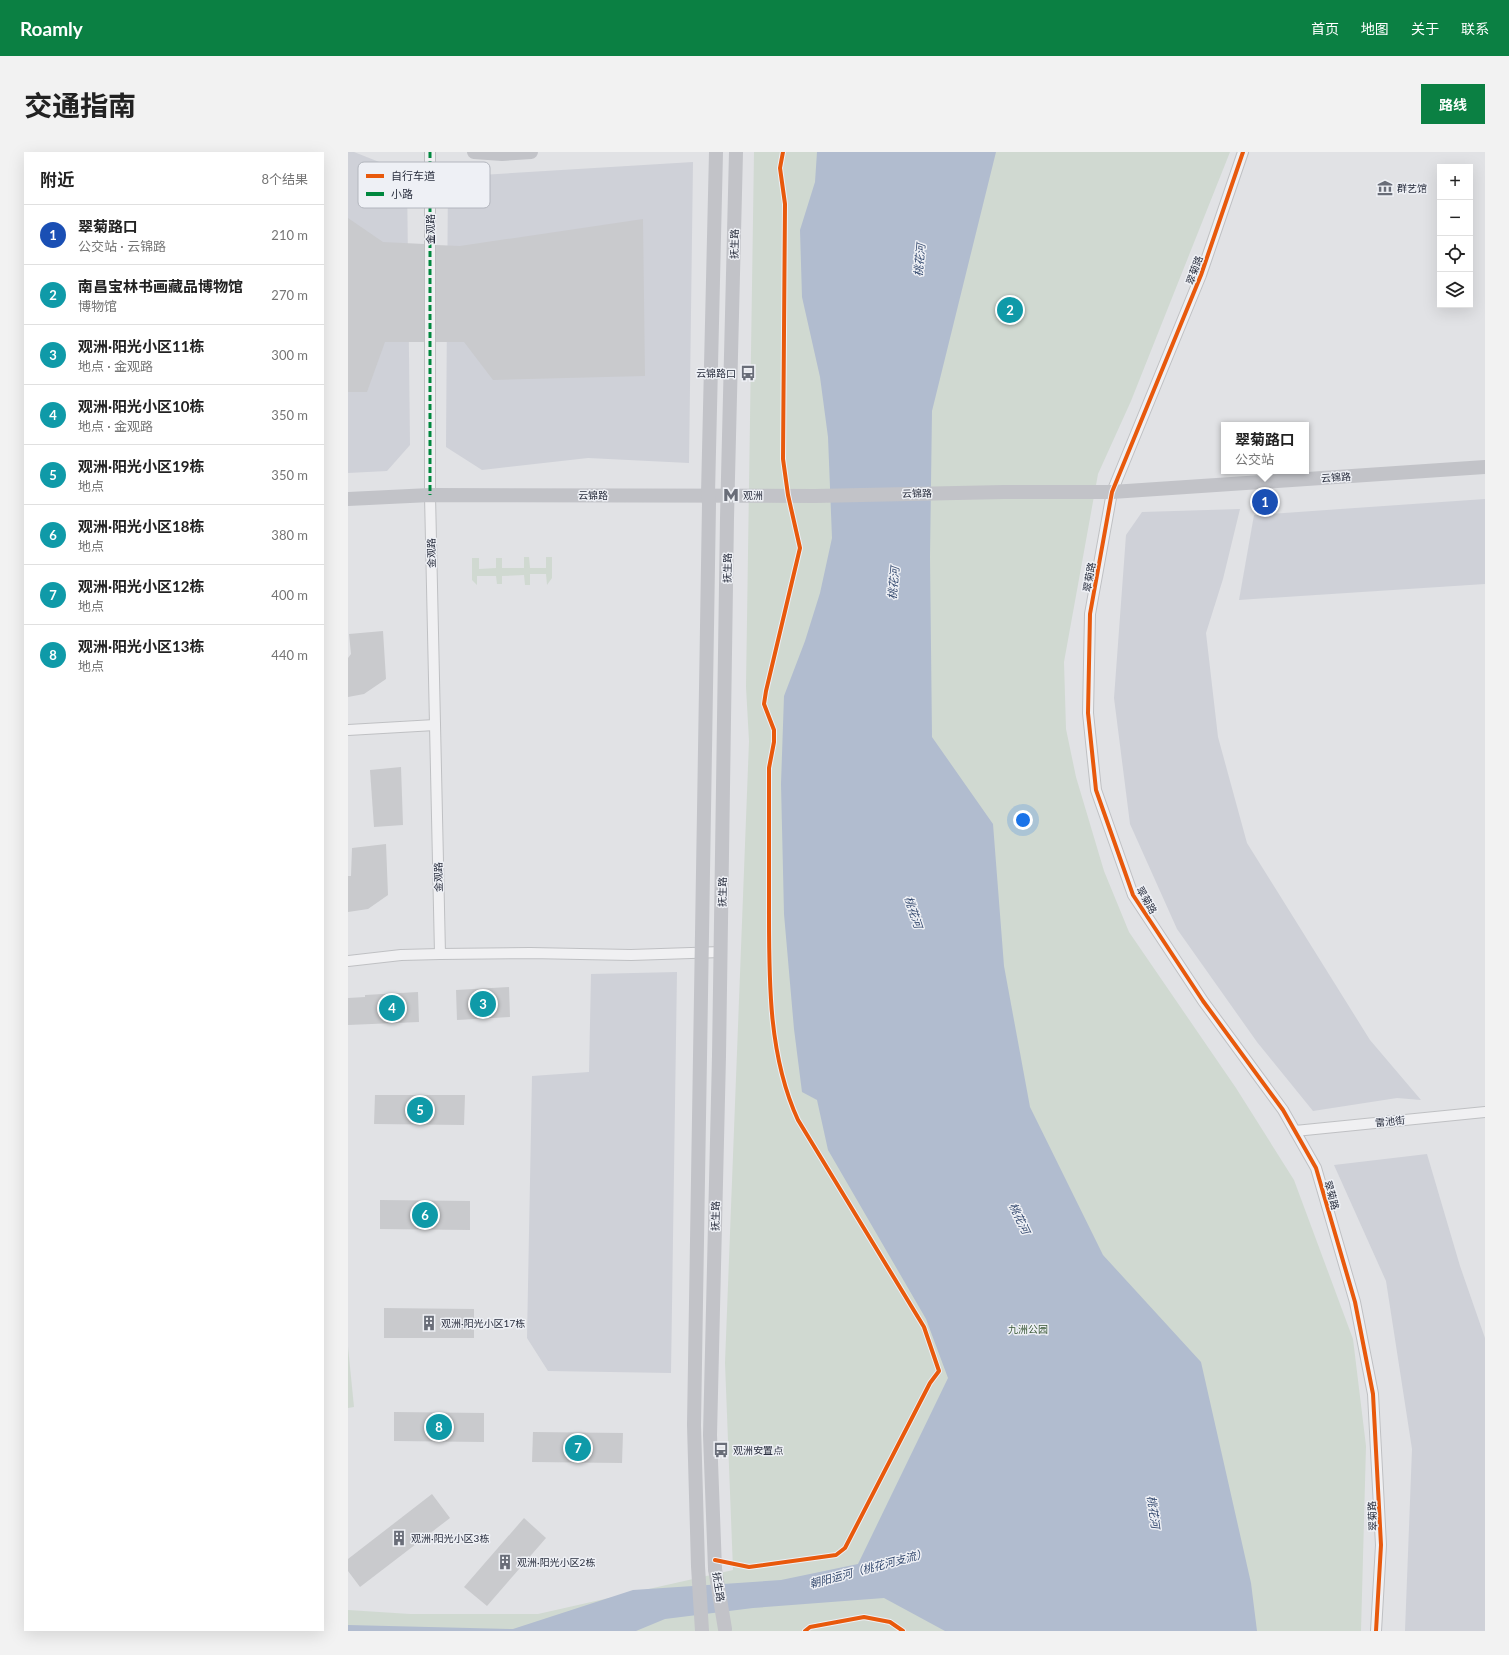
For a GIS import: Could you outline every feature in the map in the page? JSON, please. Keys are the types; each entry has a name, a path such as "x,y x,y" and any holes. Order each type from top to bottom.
{"main road":[{"path":"474,152 531,152"},
{"name":"抚生路","path":"701,1629 694,1425 708,494 716,152"},
{"name":"抚生路","path":"726,1630 715,1569 710,1435 721,952 728,495 736,152"},
{"name":"云锦路","path":"348,499 430,495 708,494 815,496 1004,492 1112,492 1485,468"}],"street":[{"name":"翠菊路","path":"1244,152 1201,275 1112,492 1090,614 1088,713 1096,790 1133,895 1203,1001 1284,1110 1316,1168 1355,1302 1373,1394 1381,1545 1376,1631"},
{"name":"金观路","path":"430,208 430,495 440,954"},
{"path":"348,730 435,725"},
{"path":"348,961 401,955 440,954 530,953 632,955 721,952"},
{"name":"雷池街","path":"1295,1131 1485,1112"}],"shaded area":[{"path":"348,152 354,152 379,162 358,162 358,208 407,208 410,445 387,471 348,473"},
{"path":"693,162 689,463 588,458 482,470 446,447 448,208 490,208 490,174"},
{"path":"1485,499 1485,584 1239,600 1254,515"},
{"path":"1240,509 1223,579 1206,633 1218,737 1247,843 1370,1040 1421,1100 1397,1098 1313,1111 1257,1042 1177,929 1130,824 1114,698 1126,535 1142,512"},
{"path":"677,972 671,1373 548,1371 527,1338 532,1076 589,1072 591,974"},
{"path":"1427,1154 1460,1266 1485,1338 1485,1631 1405,1631 1412,1449 1386,1281 1334,1165"}],"green space":[{"name":"九洲公园","path":"754,152 1230,152 1131,401 1098,474 1064,662 1066,729 1076,777 1104,871 1129,932 1236,1088 1294,1180 1353,1339 1366,1446 1361,1631 348,1631 348,1610 410,1614 538,1614 733,1570 725,1363 749,741 746,687"},
{"path":"524,557 529,557 530,568 546,568 546,557 552,557 552,578 547,585 546,574 530,574 530,585 525,585 524,575 502,576 502,584 497,584 496,576 477,576 477,585 472,580 472,558 479,558 479,569 496,568 496,558 502,558 502,568 524,568"},
{"path":"348,1347 354,1407 348,1408"}],"water":[{"path":"817,152 996,152 932,411 930,557 932,737 993,824 1004,966 1030,1107 1103,1255 1201,1362 1251,1583 1257,1631 945,1631 884,1598 753,1608 665,1619 636,1631 348,1631 348,1625 513,1629 633,1590 781,1580 858,1564 948,1378 926,1319 828,1150 817,1100 802,1092 794,1029 784,914 781,784 784,696 805,641 820,593 832,538 828,437 820,377 802,297 800,230 815,182"}],"building":[{"path":"348,218 383,242 424,244 424,342 385,342 367,392 348,392"},
{"path":"643,219 645,376 493,380 464,342 436,342 436,245 460,246"},
{"path":"383,631 386,679 364,694 348,697 348,658 351,654 349,634"},
{"path":"401,767 403,825 374,827 370,770"},
{"path":"386,844 388,895 368,909 348,912 348,876 351,876 352,848"},
{"path":"509,987 510,1017 457,1020 456,990"},
{"path":"418,992 419,1022 348,1025 348,998 365,997 365,995"},
{"path":"375,1095 465,1095 464,1125 374,1124"},
{"path":"380,1200 470,1201 470,1230 380,1229"},
{"name":"观洲·阳光小区17栋","path":"384,1308 474,1309 474,1338 384,1338"},
{"path":"394,1412 484,1413 484,1442 394,1441"},
{"path":"533,1432 623,1433 622,1463 532,1462"},
{"name":"观洲·阳光小区3栋","path":"432,1494 450,1518 360,1587 348,1571 348,1559"},
{"name":"观洲·阳光小区2栋","path":"524,1518 546,1538 487,1606 464,1587"}],"marked path":[{"path":"430,152 430,162"},
{"path":"430,208 430,495"}],"cycle path":[{"path":"715,1560 749,1567 836,1555 845,1548 930,1383 939,1371 924,1327 798,1120 788,1095 781,1069 772,1016 769,962 769,768 774,742 774,730 764,704 800,548 788,495 783,459 785,204 780,168 783,152"},
{"path":"1243,152 1201,275 1112,492 1090,614 1088,713 1096,790 1133,895 1203,1001 1283,1110 1316,1168 1355,1302 1373,1394 1381,1545 1376,1631"},
{"path":"805,1631 810,1627 864,1617 890,1622 903,1631"}],"place":[{"name":"群艺馆","path":"1385,188"},
{"name":"南昌宝林书画藏品博物馆","path":"1010,310"},
{"name":"云锦路口","path":"748,373"},
{"name":"观洲","path":"731,495"},
{"name":"翠菊路口","path":"1265,502"},
{"name":"观洲·阳光小区11栋","path":"483,1004"},
{"name":"观洲·阳光小区10栋","path":"392,1008"},
{"name":"观洲·阳光小区19栋","path":"420,1110"},
{"name":"观洲·阳光小区18栋","path":"425,1215"},
{"name":"观洲·阳光小区17栋","path":"429,1323"},
{"name":"观洲·阳光小区13栋","path":"439,1427"},
{"name":"观洲·阳光小区12栋","path":"578,1448"},
{"name":"观洲安置点","path":"721,1450"},
{"name":"观洲·阳光小区3栋","path":"399,1538"},
{"name":"观洲·阳光小区2栋","path":"505,1562"}],"water label":[{"name":"桃花河","path":"919,260"},
{"name":"桃花河","path":"893,583"},
{"name":"桃花河","path":"914,912"},
{"name":"桃花河","path":"1020,1218"},
{"name":"桃花河","path":"1154,1512"},
{"name":"朝阳运河（桃花河支流）","path":"868,1568"}]}
